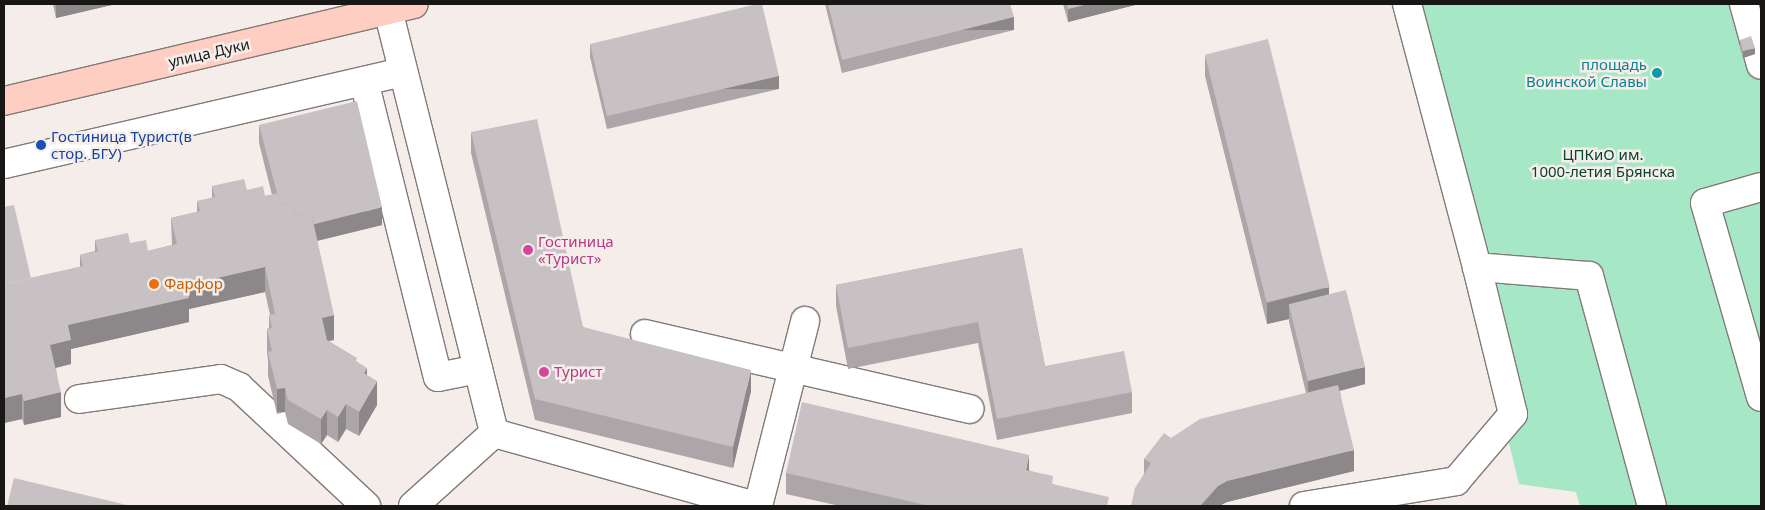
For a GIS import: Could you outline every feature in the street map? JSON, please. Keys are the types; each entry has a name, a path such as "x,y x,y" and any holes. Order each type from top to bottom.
{"main road":[{"name":"улица Дуки","path":"4,101 401,7"}],"street":[{"path":"1304,506 1456,481 1513,414 1477,266 1407,4"},
{"path":"1744,4 1761,65"},
{"path":"401,7 403,72 494,433"},
{"path":"4,164 403,72"},
{"path":"364,81 438,377 478,368"},
{"path":"1761,187 1705,203 1761,397"},
{"path":"1477,266 1589,276 1652,506"},
{"path":"494,433 756,506 805,321"},
{"path":"645,334 969,409"},
{"path":"79,399 221,379 238,387 366,506"},
{"path":"413,506 494,433"}],"green space":[{"name":"ЦПКиО им. 1000-летия Брянска","path":"1401,4 1761,4 1761,506 1580,506 1576,492 1519,484"}],"building":[{"path":"762,4 779,76 607,116 590,44"},
{"path":"828,4 1010,4 1014,17 842,60"},
{"path":"1067,4 1088,4 1068,9"},
{"path":"1751,36 1755,48 1743,51 1740,40"},
{"path":"1268,39 1330,286 1267,302 1205,55"},
{"path":"357,101 382,207 314,224 311,212 295,215 293,203 281,206 259,125"},
{"name":"Гостиница «Турист»","path":"537,119 583,327 751,370 733,447 535,399 471,132"},
{"path":"244,179 247,190 263,186 265,196 278,193 281,206 293,203 295,215 311,212 334,315 322,318 327,340 357,358 356,361 367,368 364,373 377,381 359,412 346,404 338,417 327,410 321,419 288,400 285,388 277,389 268,352 272,351 267,329 272,328 269,315 275,314 265,267 187,285 189,298 68,325 71,340 50,345 61,392 24,401 22,394 4,398 4,284 83,266 80,255 98,251 95,240 128,233 130,243 146,240 148,251 177,244 171,218 200,211 197,201 215,197 212,186"},
{"path":"14,205 31,278 4,284 4,207"},
{"path":"1022,248 1045,366 1124,351 1132,392 997,419 978,322 848,348 836,285"},
{"path":"1346,290 1365,367 1308,381 1289,304"},
{"path":"1338,385 1354,450 1227,481 1218,486 1200,506 1131,506 1135,488 1151,463 1144,459 1164,433 1171,438 1200,419"},
{"path":"802,402 1029,455 1026,470 1053,476 1052,484 1109,497 1107,506 930,506 786,473"},
{"path":"14,478 131,506 7,506"}],"place":[{"name":"площадь Воинской Славы","path":"1657,73"},
{"name":"Гостиница Турист(в стор. БГУ)","path":"41,145"},
{"name":"Гостиница «Турист»","path":"528,250"},
{"name":"Фарфор","path":"154,284"},
{"name":"Турист","path":"544,372"}]}
